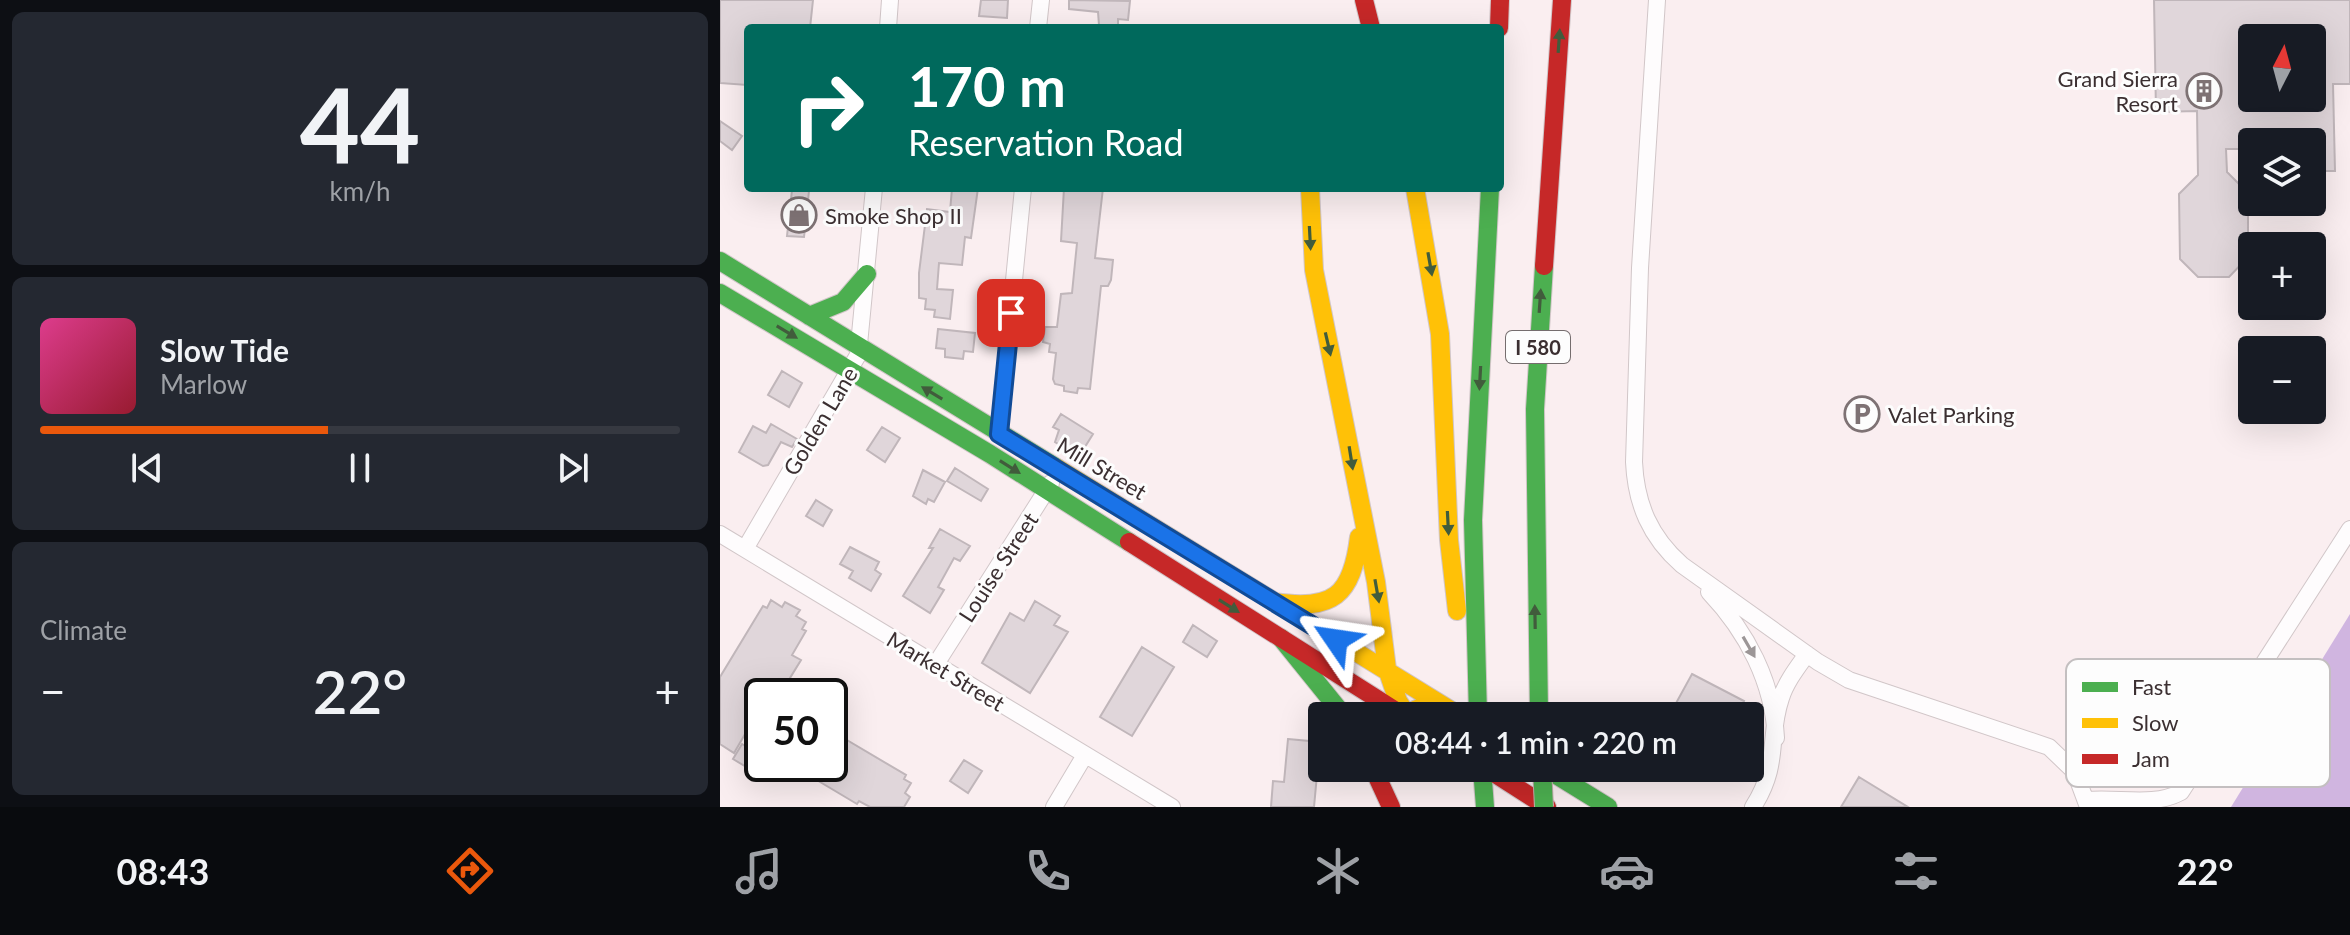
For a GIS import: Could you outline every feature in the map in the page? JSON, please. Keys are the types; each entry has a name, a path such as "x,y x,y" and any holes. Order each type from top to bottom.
{"main road":[{"path":"1364,0 1370,24"},
{"path":"1499,24 1500,0"},
{"name":"I 580","path":"1538,702 1535,396 1562,0"},
{"path":"1310,192 1309,229 1315,288 1342,400 1360,515 1379,596 1388,672 1399,702"},
{"path":"1416,192 1438,315 1451,570 1462,634 1474,669"},
{"name":"I 580","path":"1477,702 1473,520 1490,192"},
{"name":"Mill Street","path":"720,261 1437,702"},
{"path":"809,316 849,299 867,274"},
{"path":"720,293 1047,490 1383,702"},
{"path":"1274,602 1316,607 1345,591 1356,566 1360,515"},
{"path":"1281,638 1333,702"},
{"path":"1380,782 1393,807"},
{"path":"1389,782 1393,807"},
{"path":"1484,782 1485,807"},
{"path":"1506,782 1545,807"},
{"path":"1544,782 1545,807"},
{"path":"1566,782 1608,807"}],"street":[{"path":"888,24 890,0"},
{"path":"1038,24 1041,0"},
{"path":"1657,0 1641,255 1634,462 1637,493 1648,524 1663,547 1728,615 1755,659 1769,692 1776,738"},
{"name":"Golden Lane","path":"745,549 851,370 860,349 874,192"},
{"path":"999,434 1023,192"},
{"name":"Louise Street","path":"936,664 1059,470"},
{"path":"2266,659 2350,529"},
{"name":"Market Street","path":"720,534 1172,807"},
{"path":"1682,565 1807,654 1862,686 2049,747 2066,763"},
{"path":"1753,807 1768,779 1781,698 1807,654"},
{"path":"1054,807 1085,755"},
{"path":"2087,804 2117,799 2153,805 2168,801 2184,787"}],"shaded area":[{"path":"2350,614 2350,807 2231,807 2243,787 2330,787 2330,659 2322,659"}],"building":[{"path":"720,0 813,0 810,24 744,24 744,85 720,83"},
{"path":"981,0 1008,0 1007,18 979,16"},
{"path":"1069,0 1130,1 1128,20 1118,19 1118,24 1099,24 1098,12 1069,9"},
{"name":"Grand Sierra Resort","path":"2154,0 2350,0 2350,84 2333,84 2335,171 2326,171 2326,128 2238,128 2238,149 2226,149 2227,172 2238,183 2238,216 2248,216 2248,232 2238,232 2238,268 2229,277 2198,277 2180,259 2179,194 2198,175 2197,111 2156,112"},
{"path":"720,121 742,136 732,150 720,141"},
{"path":"792,192 809,192 804,237 787,236"},
{"path":"952,192 977,192 971,238 965,237 962,265 939,263 937,289 953,290 950,319 934,317 935,310 925,309 926,299 919,298 919,273 927,209 950,212"},
{"path":"1064,192 1103,192 1095,258 1113,260 1111,280 1108,286 1101,286 1090,389 1078,388 1077,393 1064,391 1064,386 1055,384 1056,353 1049,352 1050,344 1043,342 1045,327 1057,327 1061,294 1072,293 1077,243 1061,241"},
{"path":"938,329 975,333 973,352 964,351 963,359 945,357 945,349 936,348"},
{"path":"782,371 802,383 789,407 768,395"},
{"path":"1061,414 1093,434 1083,450 1076,445 1071,452 1055,442 1059,430 1053,427"},
{"path":"771,424 797,439 792,447 781,442 768,465 763,466 739,452 753,426 766,433"},
{"path":"882,427 900,438 885,462 867,450"},
{"path":"955,468 988,489 981,501 947,481"},
{"path":"923,470 945,482 934,502 928,499 926,504 913,496"},
{"path":"816,500 832,510 823,526 806,516"},
{"path":"940,529 970,546 960,561 954,558 938,587 944,590 930,613 903,596 933,548 929,548"},
{"path":"850,547 879,562 875,570 881,574 871,591 849,578 853,571 840,564"},
{"path":"771,600 782,607 785,602 800,610 796,616 806,622 802,629 806,631 792,655 801,660 790,678 744,678 744,736 734,753 720,744 720,677 763,606 767,608"},
{"path":"1035,601 1060,616 1054,625 1068,632 1030,693 982,663 1010,613 1024,621"},
{"path":"1193,625 1217,641 1207,657 1183,642"},
{"path":"1142,647 1174,667 1132,736 1100,717"},
{"path":"1692,674 1744,701 1743,702 1677,702"},
{"path":"1288,739 1308,741 1308,782 1316,782 1314,807 1271,807 1273,781 1284,782"},
{"path":"848,741 906,775 904,779 911,783 905,793 910,797 904,807 870,807 859,801 857,804 820,782 848,782"},
{"path":"742,744 744,745 744,766 733,759"},
{"path":"964,760 982,771 968,793 950,781"},
{"path":"1859,777 1908,807 1841,807"}],"traffic: fast":[{"path":"1478,702 1473,520 1490,192"},
{"path":"720,261 1057,468"},
{"path":"1539,702 1535,409 1544,266"},
{"path":"809,316 843,302 867,274"},
{"path":"720,293 990,454 1129,542"},
{"path":"1281,638 1333,702"},
{"path":"1483,782 1485,807"},
{"path":"1543,782 1544,807"},
{"path":"1568,782 1608,807"}],"traffic: slow":[{"path":"1310,192 1314,270 1376,582 1387,669 1399,702"},
{"path":"1416,192 1440,334 1449,540 1457,611"},
{"path":"1057,468 1437,702"},
{"path":"1274,602 1311,604 1336,595 1351,573 1359,537"}],"traffic: jam":[{"path":"1364,0 1370,24"},
{"path":"1499,24 1500,0"},
{"path":"1544,266 1562,0"},
{"path":"1129,542 1382,702"},
{"path":"1379,782 1391,807"},
{"path":"1508,782 1547,807"}],"place":[{"name":"Grand Sierra Resort","path":"2204,91"},
{"name":"Smoke Shop II","path":"799,215"},
{"name":"Valet Parking","path":"1862,414"}],"route":[{"path":"1011,313 999,434 1336,640"}]}
